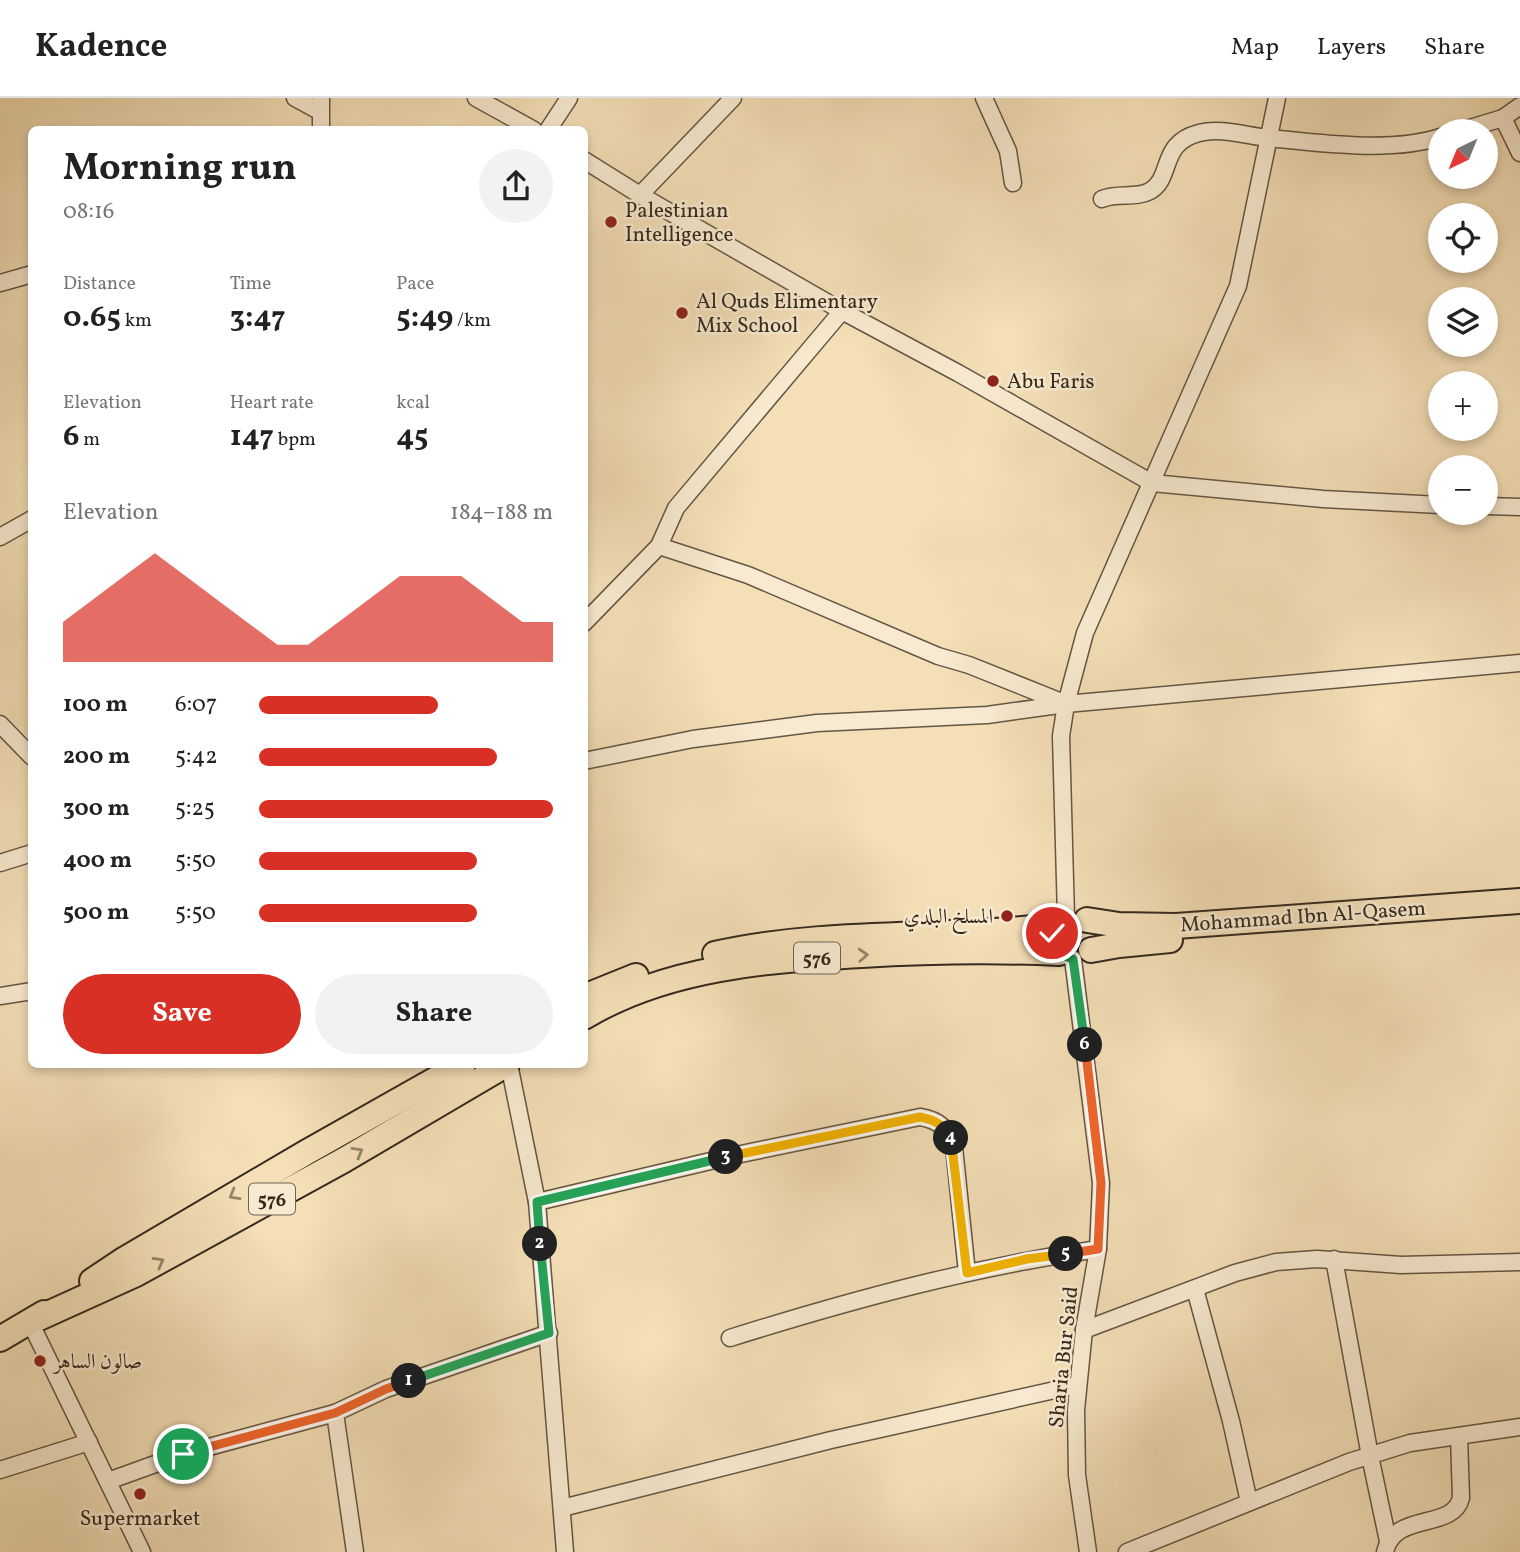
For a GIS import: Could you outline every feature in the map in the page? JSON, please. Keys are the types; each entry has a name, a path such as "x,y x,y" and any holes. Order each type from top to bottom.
{"main road":[{"name":"Mohammad Ibn Al-Qasem","path":"588,995 629,978 675,964 746,947 818,938 1000,932 1069,921 1177,926 1520,901"},
{"path":"1074,954 1094,944 1094,931 1069,921 1052,940 1074,954 1154,941 1520,916"},
{"name":"576","path":"588,1015 657,985 737,966 776,961 987,950 1074,954"},
{"name":"576","path":"0,1339 125,1259 456,1068"},
{"name":"576","path":"30,1322 136,1274 344,1160 501,1068"}],"street":[{"path":"295,98 320,104 321,126"},
{"path":"476,98 527,126"},
{"path":"551,126 569,98"},
{"path":"640,195 733,98"},
{"path":"984,98 1008,151 1013,183"},
{"path":"1069,921 1061,736 1066,704 1085,633 1238,286 1277,98"},
{"path":"1498,120 1520,106"},
{"path":"1503,118 1520,153"},
{"path":"1102,199 1152,190 1161,178 1175,146 1199,133 1219,131 1269,138 1392,146 1428,139"},
{"path":"588,162 842,311 1152,483 1323,499 1428,504"},
{"path":"0,283 28,275"},
{"path":"588,619 659,546 676,508 842,311"},
{"path":"1498,506 1520,507"},
{"path":"0,537 28,521"},
{"path":"659,546 748,575 938,656 969,665 1066,704"},
{"path":"588,760 693,739 817,723 987,715 1066,704 1520,663"},
{"path":"0,723 28,753"},
{"path":"0,863 28,854"},
{"name":"Sharia Bur Said","path":"1074,954 1101,1183 1098,1249 1077,1385 1077,1475 1088,1552"},
{"path":"0,996 28,992"},
{"path":"509,1068 537,1202 565,1552"},
{"path":"537,1202 736,1155 920,1117 931,1119 947,1130 954,1147 967,1273"},
{"path":"730,1338 900,1289 1027,1259 1098,1249"},
{"path":"1084,1330 1235,1273 1276,1262 1334,1259 1401,1265 1520,1262"},
{"path":"1334,1259 1386,1547"},
{"path":"1195,1289 1250,1502"},
{"path":"30,1322 142,1552"},
{"path":"107,1481 183,1454 335,1413 386,1389 549,1333"},
{"path":"562,1508 831,1440 1077,1385"},
{"path":"335,1413 355,1552"},
{"path":"1127,1552 1250,1502 1410,1443 1520,1427"},
{"path":"1386,1547 1401,1529 1453,1512 1460,1505 1459,1436"},
{"path":"0,1470 89,1442"}],"place":[{"name":"Palestinian Intelligence","path":"611,222"},
{"name":"Al Quds Elimentary Mix School","path":"682,313"},
{"name":"Abu Faris","path":"993,381"},
{"name":"المسلخ البلدي","path":"1007,916"},
{"name":"صالون الساهر","path":"40,1361"},
{"name":"Supermarket","path":"140,1494"}],"route":[{"path":"183,1454 335,1413 386,1389 549,1333 537,1202 624,1180 920,1117 941,1124 947,1130 954,1147 967,1273 1027,1259 1098,1249 1101,1183 1073,959 1059,953 1052,940 1052,933"}]}
